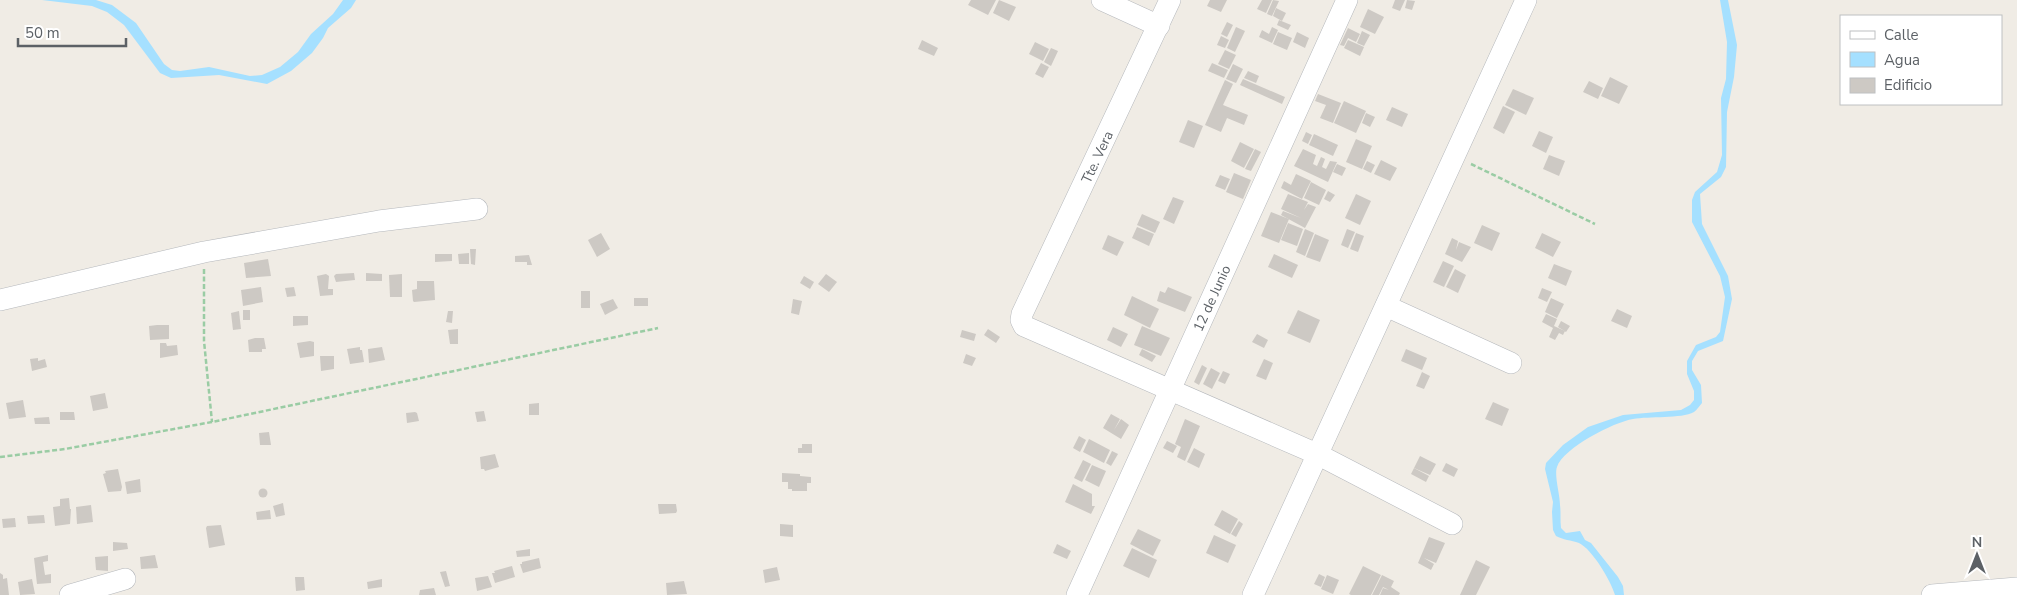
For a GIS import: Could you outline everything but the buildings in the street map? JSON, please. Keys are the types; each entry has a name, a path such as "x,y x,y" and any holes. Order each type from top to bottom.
{"street":[{"path":"1102,0 1159,26"},
{"name":"Tte. Vera","path":"1170,0 1022,314 1021,320 1024,326 1172,390"},
{"name":"12 de Junio","path":"1077,595 1172,390 1347,0"},
{"path":"1253,595 1455,156 1520,2"},
{"path":"0,300 204,252 379,221 477,209"},
{"path":"1386,306 1511,363"},
{"path":"1172,390 1317,454 1452,524"},
{"path":"70,595 125,579"},
{"path":"1932,595 2017,588"}],"path":[{"path":"1455,156 1595,224"},
{"path":"204,252 204,341 212,422"},
{"path":"0,457 64,449 212,422 658,328"}],"water":[{"path":"42,0 96,0 112,5 136,23 164,64 172,70 180,71 209,67 250,76 262,75 280,67 298,52 311,34 333,14 343,0 356,0 351,8 328,28 312,53 291,71 267,84 219,75 171,78 160,73 124,25 107,12 92,6"},
{"path":"1720,0 1728,0 1737,45 1734,77 1727,112 1726,167 1721,177 1700,194 1702,224 1728,276 1732,299 1723,341 1698,351 1692,361 1692,370 1701,385 1702,403 1695,411 1688,414 1633,419 1602,430 1569,452 1561,460 1556,471 1561,528 1566,533 1580,531 1585,540 1591,543 1623,586 1624,595 1615,595 1595,558 1584,546 1556,536 1553,530 1553,502 1545,469 1546,463 1563,445 1588,427 1623,415 1681,410 1690,405 1694,400 1694,391 1687,374 1687,361 1696,345 1716,337 1720,332 1725,297 1720,276 1692,222 1692,200 1695,192 1717,172 1722,155 1721,98 1726,79 1727,42"}]}
